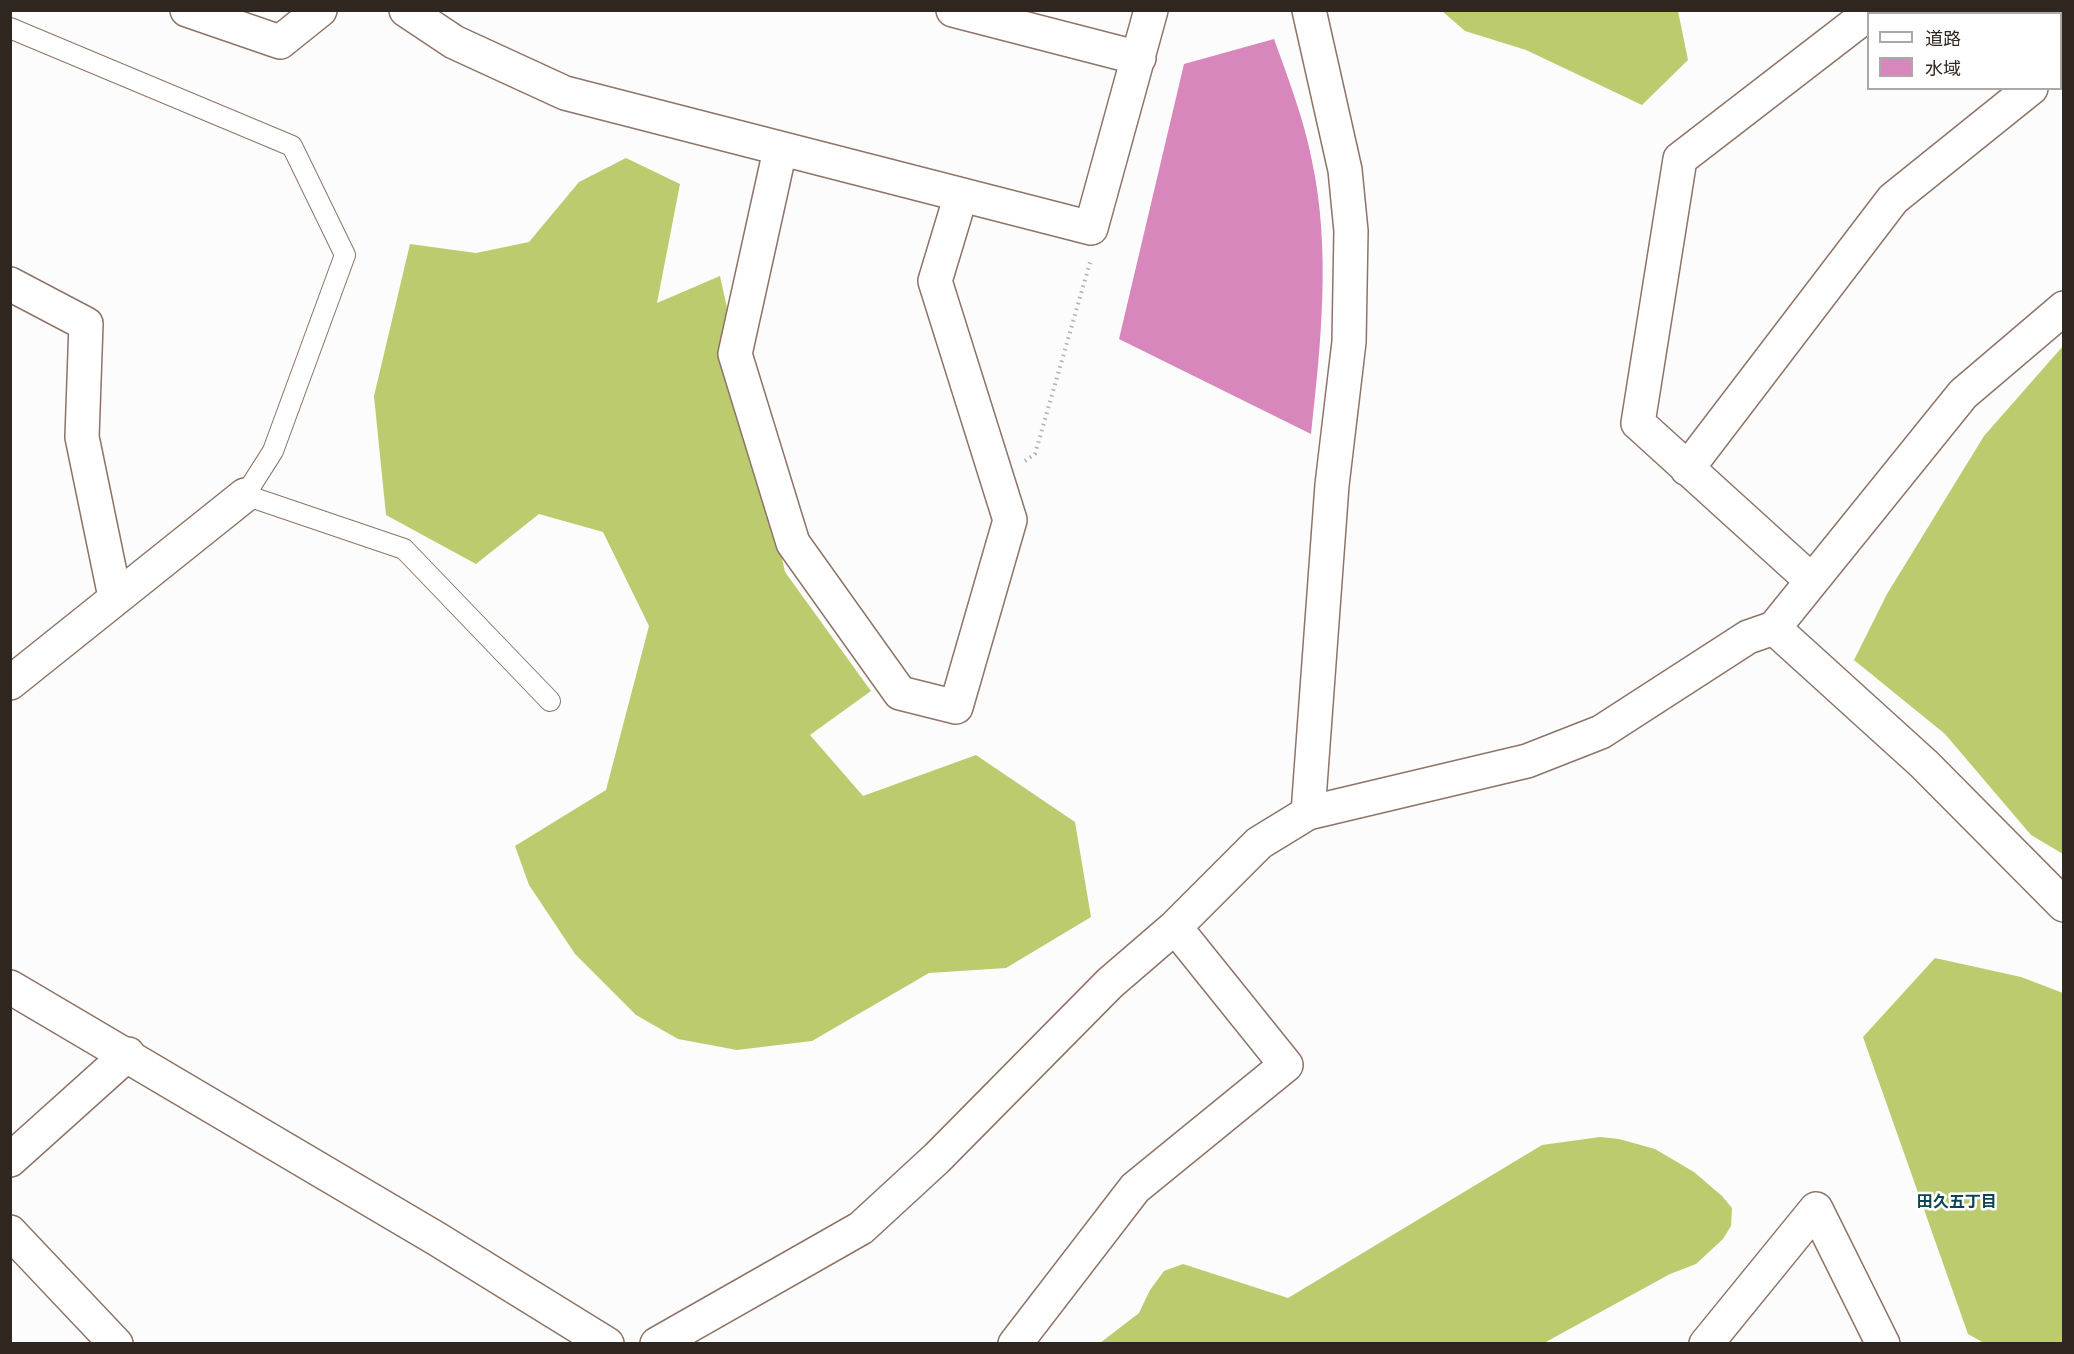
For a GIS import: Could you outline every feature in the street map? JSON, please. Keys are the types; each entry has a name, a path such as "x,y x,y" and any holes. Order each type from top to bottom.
{"street":[{"path":"187,10 280,42 320,10"},
{"path":"406,10 454,42 566,93 780,150 1091,228 1151,10"},
{"path":"953,10 1139,58"},
{"path":"1308,813 1332,485 1349,342 1351,262 1345,170 1309,10"},
{"path":"1812,581 1638,423 1680,159 1867,16"},
{"path":"1687,469 1893,198 2028,90"},
{"path":"780,150 735,354 794,543 900,693 956,707 1010,520 935,281 961,195"},
{"path":"10,284 86,324 82,437 115,597"},
{"path":"657,1344 861,1228 937,1158 1110,983 1175,927 1259,843 1308,813 1538,757 1601,732 1748,637 1774,628 1963,394 2064,308"},
{"path":"10,683 244,495"},
{"path":"1774,628 1924,764 2064,905"},
{"path":"1015,1344 1136,1188 1286,1065 1175,927"},
{"path":"10,987 128,1054 607,1344"},
{"path":"10,1160 128,1054"},
{"path":"1706,1344 1816,1209 1883,1344"},
{"path":"10,1232 116,1344"}],"lane":[{"path":"10,28 292,146 345,255 273,451 244,495 404,549 550,701"}],"path":[{"path":"997,478 1035,454 1097,237 1091,228"}],"green space":[{"path":"1442,11 1678,11 1688,60 1642,105 1526,50 1465,31"},
{"path":"626,158 680,184 657,303 720,276 785,572 871,691 810,735 863,796 976,755 1075,822 1091,917 1006,968 929,973 812,1041 737,1050 678,1039 636,1015 575,954 529,885 515,846 606,790 649,626 603,532 539,514 476,564 386,515 374,396 410,244 476,253 529,242 579,182"},
{"path":"2063,346 2063,854 2031,835 1945,734 1854,660 1887,594 1984,436"},
{"path":"1935,958 2021,977 2063,993 2063,1343 1984,1343 1968,1334 1863,1037"},
{"path":"1600,1137 1619,1139 1655,1149 1694,1172 1722,1196 1732,1208 1731,1226 1723,1239 1696,1264 1670,1274 1544,1343 1100,1343 1139,1313 1150,1290 1164,1271 1183,1264 1288,1298 1542,1145"}],"water":[{"path":"1274,39 1305,130 1318,195 1323,263 1321,332 1311,434 1119,339 1184,64"}],"district":[{"name":"田久五丁目","path":"1957,1202"}]}
